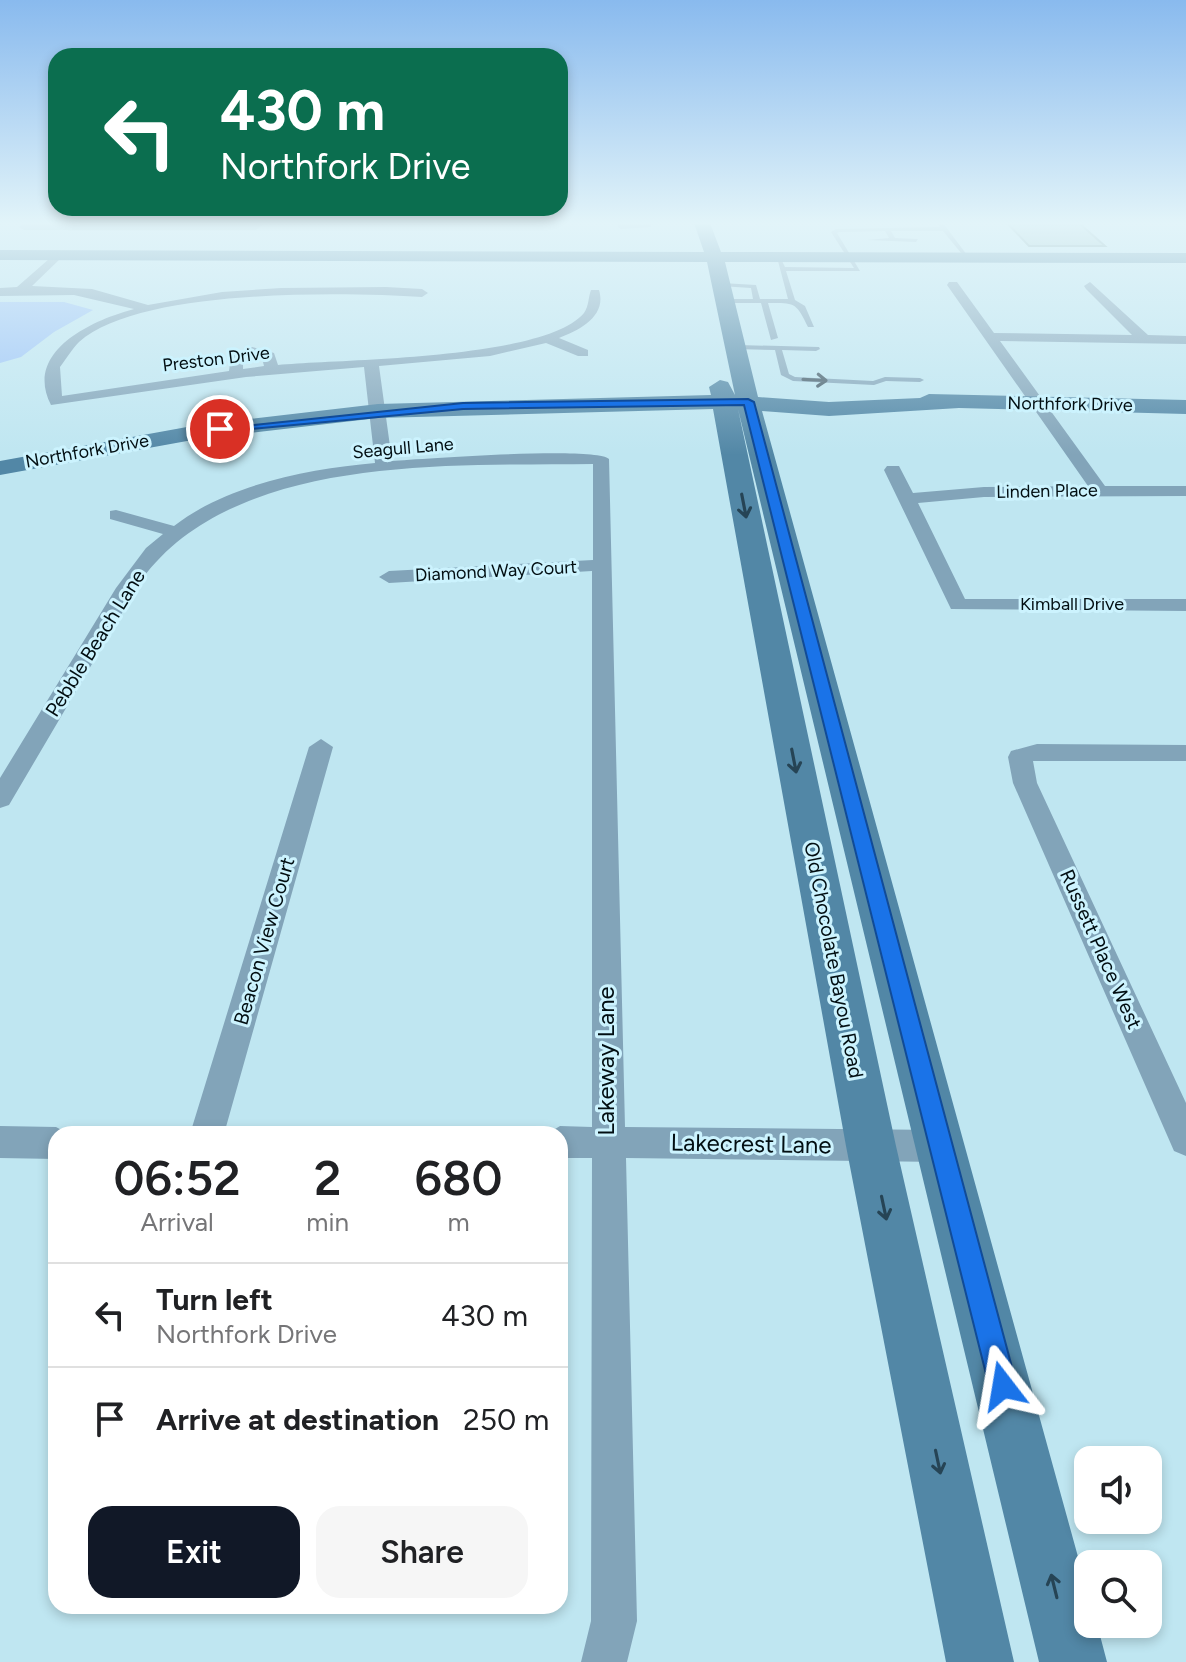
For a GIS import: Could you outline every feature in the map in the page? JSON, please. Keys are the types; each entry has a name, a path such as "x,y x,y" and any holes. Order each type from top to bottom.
{"street":[{"path":"120,301 145,308 193,301"},
{"name":"Preston Drive","path":"145,308 97,327 66,348 53,366 51,377 56,402 272,369 493,351 568,330 592,313 596,301"},
{"name":"Old Chocolate Bayou Road","path":"721,301 738,347 729,389 871,1146 980,1662"},
{"path":"963,301 1099,490"},
{"path":"1105,301 1143,338"},
{"path":"988,337 1186,340"},
{"path":"546,338 583,353"},
{"path":"371,361 384,468"},
{"name":"Old Chocolate Bayou Road","path":"729,389 942,1146 1073,1662"},
{"name":"Northfork Drive","path":"0,468 198,432 378,411 556,403 729,389 777,396 863,390 954,403"},
{"name":"Northfork Drive","path":"729,389 777,407 829,409 1034,402 1186,407"},
{"name":"Seagull Lane","path":"214,508 298,480 384,468 601,459"},
{"name":"Lakeway Lane","path":"601,459 614,1621 604,1662"},
{"path":"893,470 907,499"},
{"name":"Linden Place","path":"907,499 984,492 1186,491"},
{"name":"Kimball Drive","path":"907,499 958,605 1186,605"},
{"name":"Pebble Beach Lane","path":"0,799 138,570 175,532 214,508"},
{"path":"116,515 175,532"},
{"name":"Diamond Way Court","path":"389,577 603,565"},
{"name":"Beacon View Court","path":"209,1126 321,747"},
{"name":"Russett Place West","path":"1186,753 1037,752 1020,757 1025,783 1186,1140"},
{"path":"0,1142 48,1143"},
{"name":"Lakecrest Lane","path":"568,1142 942,1146"}],"lane":[{"path":"774,338 760,301 792,301 803,307 811,325"},
{"path":"738,347 816,349"},
{"path":"778,348 785,375 793,379 863,390 920,380"}],"water":[{"path":"0,302 64,302 93,310 54,332 21,357 0,363"}],"route":[{"path":"220,429 378,411 463,406 748,402 1003,1386"}]}
